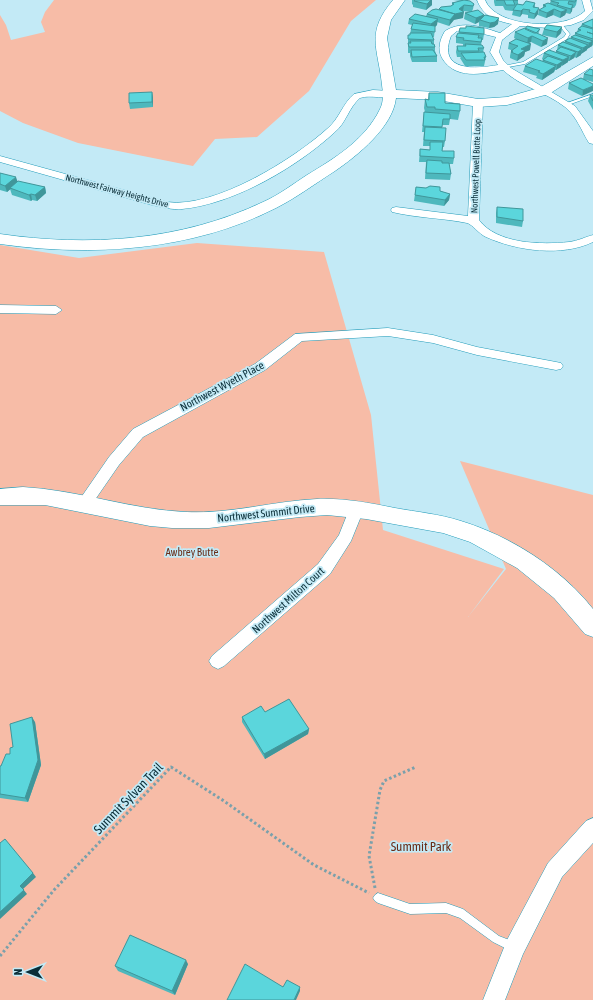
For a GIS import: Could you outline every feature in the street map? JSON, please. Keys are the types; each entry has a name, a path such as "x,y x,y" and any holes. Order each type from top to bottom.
{"main road":[{"path":"0,239 51,245 91,245 131,242 195,232 270,205 336,164 355,150 379,122 387,106 390,94 381,45 381,29 388,12 399,0"},
{"path":"390,94 438,96 478,103 507,101 544,91 593,61"},
{"name":"Northwest Summit Drive","path":"0,497 32,495 59,497 141,517 174,521 216,519 289,509 320,507 356,509 413,519 471,533 522,559 551,580 584,613 593,627"}],"street":[{"path":"480,0 484,8 490,13 518,24 561,25 583,18 589,11 586,0"},
{"path":"518,24 497,41 495,53 498,61 504,67 566,104 588,120 593,141"},
{"path":"502,36 472,28 456,28 448,33 444,44 444,51 450,64 461,70 477,71 504,67"},
{"name":"Northwest Fairway Heights Drive","path":"0,159 152,202 170,206 183,206 214,199 249,184 310,148 334,129 345,115 355,97 362,94 390,94"},
{"name":"Northwest Powell Butte Loop","path":"478,103 473,220 486,233 513,242 568,247 593,238"},
{"path":"396,210 440,217 473,220"},
{"path":"0,309 56,310"},
{"name":"Northwest Wyeth Place","path":"86,503 114,461 138,433 173,412 260,367 299,337 388,332 433,339 477,351 556,366"},
{"name":"Northwest Milton Court","path":"218,660 324,569 346,537 356,509"},
{"path":"494,1000 515,948 555,870 593,828"}],"lane":[{"path":"504,67 524,63 566,38 568,34 561,25"},
{"path":"566,104 593,95"},
{"path":"378,898 410,909 446,908 463,914 496,939 515,948"}],"path":[{"name":"Summit Sylvan Trail","path":"0,956 54,890 172,767 224,801 314,865 378,898"},
{"path":"378,898 372,881 369,856 380,790 384,781 416,767"}],"green space":[{"path":"54,0 376,0 351,21 309,91 257,137 215,139 193,166 78,143 23,123 0,111 0,15 6,25 11,40 45,32 41,22 45,12"},
{"path":"197,243 324,252 371,415 383,530 504,569 468,617 506,569 460,461 593,495 593,1000 0,1000 0,245 79,258"}],"building":[{"path":"431,0 427,4 414,1"},
{"path":"464,0 470,1 474,4 473,6 464,5 459,9 464,12 455,14 439,9 441,7 451,6 454,4 452,3"},
{"path":"504,0 513,0 515,5 506,5"},
{"path":"551,0 576,0 575,2 569,1 568,4 573,5 571,9 557,5 559,3"},
{"path":"526,1 535,3 533,7 539,8 535,14 529,12 530,10 513,10 517,4 523,5"},
{"path":"548,3 567,10 561,12 554,9 547,13 539,10 546,6 543,5"},
{"path":"436,9 455,14 450,20 427,14"},
{"path":"478,10 484,15 476,18 465,13"},
{"path":"415,14 438,19 431,24 409,19"},
{"path":"485,15 499,18 495,22 490,23 480,20"},
{"path":"593,19 593,28 582,24"},
{"path":"413,23 435,26 435,32 411,29"},
{"path":"547,25 562,27 557,32 544,29"},
{"path":"466,26 484,28 484,34 459,32 460,28 466,28"},
{"path":"527,26 540,29 534,33 525,29"},
{"path":"582,26 593,29 593,39 575,33 581,30 578,29"},
{"path":"525,28 548,38 543,41 532,36 528,38 515,32"},
{"path":"410,33 431,33 434,40 408,39 408,35 410,35"},
{"path":"458,33 479,35 478,38 482,38 481,42 463,40 464,38 456,37"},
{"path":"575,35 593,41 589,43 571,37"},
{"path":"570,38 588,45 583,48 565,41"},
{"path":"516,39 531,44 521,49 525,50 518,55 511,51 518,46 509,43"},
{"path":"410,41 431,41 435,47 409,47 408,43 411,43"},
{"path":"563,42 582,49 578,52 558,45"},
{"path":"465,44 482,45 484,48 478,48 479,51 458,51 457,46 466,46"},
{"path":"561,47 576,52 571,56 556,51"},
{"path":"411,50 433,50 437,56 412,57"},
{"path":"549,50 569,57 563,60 544,53"},
{"path":"484,52 486,57 484,57 485,60 466,60 461,53"},
{"path":"548,56 563,61 557,65 543,60"},
{"path":"536,59 556,66 543,74 538,72 540,71 525,66"},
{"path":"590,69 593,70 593,76 584,74"},
{"path":"581,78 593,84 593,86 583,90 569,83"},
{"path":"152,92 152,102 129,103 129,93"},
{"path":"429,93 445,93 445,103 460,104 460,111 427,107 425,99 429,100"},
{"path":"424,112 450,114 450,119 443,119 442,127 423,126"},
{"path":"425,127 446,128 445,141 424,140"},
{"path":"430,142 443,142 442,151 454,151 454,158 420,156 420,149 430,150"},
{"path":"427,160 449,163 451,174 426,173"},
{"path":"0,173 16,177 5,186 0,184"},
{"path":"18,181 45,187 35,195 29,195 10,188"},
{"path":"430,186 440,187 440,191 450,194 445,200 415,195 416,187 426,188"},
{"path":"497,207 523,209 523,221 497,217"},
{"path":"289,699 309,729 264,754 242,717 261,706 265,712"},
{"path":"32,717 38,760 25,798 0,794 0,766 6,754 10,754 10,748 13,747 10,724"},
{"path":"5,839 33,873 20,886 24,890 0,912 0,843"},
{"path":"130,935 186,960 172,991 115,966"},
{"path":"245,964 283,987 287,980 300,987 294,1000 227,1000"}],"park label":[{"name":"Awbrey Butte","path":"192,552"},
{"name":"Summit Park","path":"421,846"}]}
